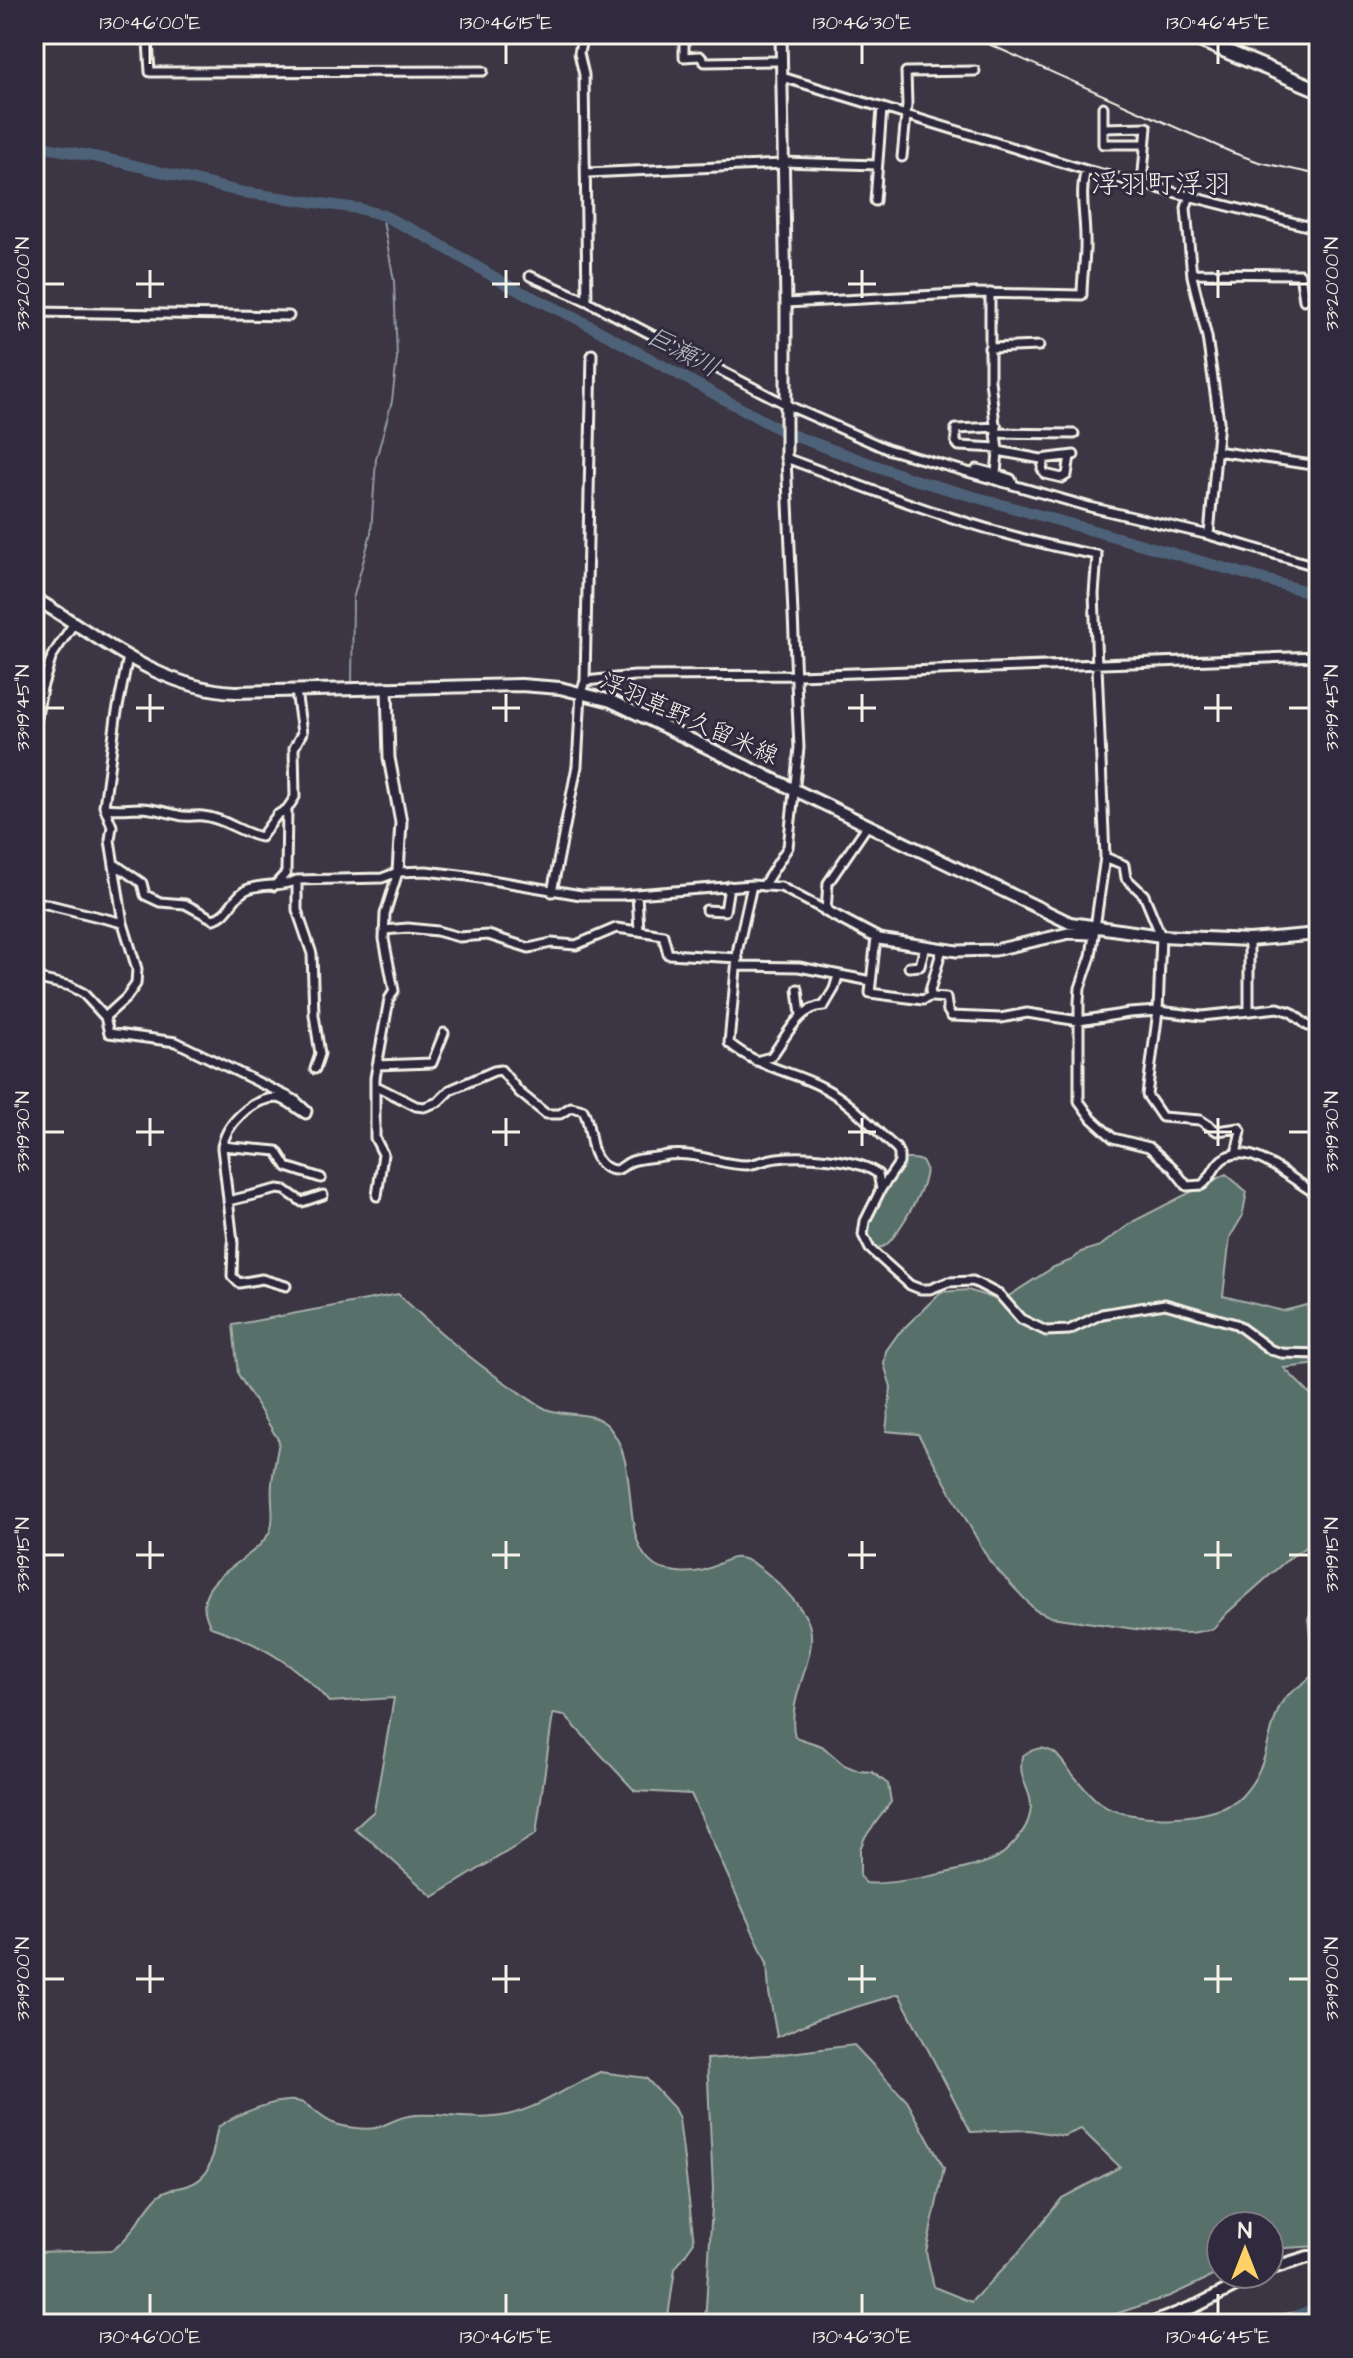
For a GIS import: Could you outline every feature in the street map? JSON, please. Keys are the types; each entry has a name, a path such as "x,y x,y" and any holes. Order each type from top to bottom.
{"highway":[{"path":"1185,34 1319,90"}],"main road":[{"name":"浮羽草野久留米線","path":"34,598 164,677 204,689 236,692 583,686 1070,923 1161,936 1249,940 1319,934"},
{"path":"1285,2264 1319,2257"},
{"path":"1151,2324 1228,2290"}],"street":[{"path":"117,34 148,41 150,72 483,71"},
{"path":"583,34 579,53 584,75 587,301"},
{"path":"687,34 684,57 700,56 705,62 781,61"},
{"path":"763,886 788,847 799,748 786,458 781,34"},
{"path":"902,157 906,72 975,71"},
{"path":"782,77 1086,170 1319,229"},
{"path":"1103,107 1103,144 1145,144"},
{"path":"875,201 882,108"},
{"path":"1103,128 1147,127 1142,183"},
{"path":"587,173 783,163 877,165"},
{"path":"786,303 990,293 1082,295 1085,237 1082,194 1086,170"},
{"path":"1190,195 1186,208 1192,273 1207,337 1219,421 1209,535"},
{"path":"1192,273 1300,274 1304,300"},
{"path":"530,276 587,301 787,405 887,449 1090,507 1209,535 1319,567"},
{"path":"990,293 990,380 997,430 996,474"},
{"path":"34,312 289,316"},
{"path":"989,348 1039,346"},
{"path":"552,892 577,766 582,711 592,354"},
{"path":"1045,459 1042,469 1045,474 1062,478 1067,475 1072,455 1045,459 959,446 956,429 1074,434"},
{"path":"1216,451 1319,466"},
{"path":"786,458 887,497 1049,545 1097,555 1094,594 1105,857 1087,971 1080,988 1079,1101 1113,1138 1149,1147 1172,1167 1187,1186 1193,1187 1209,1180 1216,1165 1225,1157 1236,1154 1275,1166 1319,1195"},
{"path":"973,473 977,469 996,474 1011,479 1014,485"},
{"path":"34,734 42,688 52,656 74,623"},
{"path":"583,686 635,676 798,675 1319,656"},
{"path":"105,1017 136,984 137,969 123,923 110,840 112,826 105,808 116,717 128,657"},
{"path":"377,1196 383,1154 375,1138 377,1065 389,999 394,991 384,930 385,914 398,872 401,822 389,758 387,688"},
{"path":"105,808 122,811 138,808 166,810 180,816 203,816 224,821 261,837 295,797 292,762 294,748 302,733 296,691"},
{"path":"274,886 286,873 287,809"},
{"path":"826,911 828,883 867,826"},
{"path":"1105,857 1124,865 1126,878 1144,895 1161,936 1158,1011 1147,1095 1162,1117 1200,1120 1217,1131 1239,1128 1236,1154"},
{"path":"116,865 142,883 145,895 160,902 185,904 213,919 221,918 248,888 286,885 297,880 382,878 398,872 468,876 581,895 752,885 781,887 876,937 973,952 1069,933 1091,934 1095,926"},
{"path":"297,880 297,910 312,954 314,1015 320,1054 315,1069"},
{"path":"752,885 738,962 729,1043 756,1061 824,1088 896,1148 899,1163 881,1189 865,1221 863,1235 870,1249 910,1285 920,1289 962,1280 973,1281 1000,1295 1021,1319 1046,1331 1069,1330 1102,1314 1165,1304 1236,1324 1271,1350 1319,1354"},
{"path":"706,910 725,911 729,886"},
{"path":"637,894 639,931"},
{"path":"34,901 123,923"},
{"path":"384,930 408,928 459,937 488,935 529,948 551,943 576,945 616,928 663,935 668,954 799,967 871,981"},
{"path":"876,937 870,993 923,1000 931,996 946,998 951,1016 1001,1018 1027,1013 1079,1021 1158,1011 1202,1016 1284,1009 1308,1026 1319,1027"},
{"path":"1249,940 1249,1011"},
{"path":"909,967 920,966 925,946"},
{"path":"931,996 932,980 942,949"},
{"path":"756,1061 771,1057 801,1016 813,1007 824,1006 838,976"},
{"path":"34,978 70,986 83,993 105,1017 109,1033 150,1037 196,1049 295,1100 307,1111 306,1114 289,1102 276,1098 253,1106 228,1129 222,1146 233,1242 231,1271 235,1281 262,1279 286,1286"},
{"path":"798,989 801,1016"},
{"path":"377,1065 432,1063 444,1033"},
{"path":"376,1086 424,1107 438,1102 450,1090 501,1070 519,1092 546,1114 560,1114 571,1107 583,1110 588,1118 591,1145 601,1165 608,1169 617,1170 633,1160 682,1153 750,1165 774,1158 801,1156 845,1160 865,1166 878,1174 881,1189"},
{"path":"222,1146 277,1151 287,1167 321,1178"},
{"path":"228,1201 278,1189 285,1190 302,1202 323,1195"}],"green space":[{"path":"906,1159 924,1164 924,1181 919,1193 906,1219 886,1245 868,1247 868,1220 891,1169"},
{"path":"1226,1174 1247,1192 1242,1217 1230,1237 1223,1296 1283,1311 1319,1302 1319,1364 1284,1368 1319,1399 1319,1538 1288,1559 1213,1629 1191,1633 1156,1632 1051,1617 1035,1610 990,1562 918,1434 886,1431 891,1387 884,1364 886,1351 898,1334 941,1292 968,1290 995,1299 1007,1297 1081,1252 1100,1246 1134,1221"},
{"path":"398,1294 466,1354 532,1401 546,1409 596,1418 609,1427 619,1443 625,1462 637,1539 644,1554 655,1566 672,1571 695,1572 728,1560 747,1560 780,1585 807,1619 810,1650 795,1707 795,1737 822,1746 844,1765 872,1772 888,1784 891,1802 865,1837 860,1849 860,1876 865,1883 910,1880 948,1872 992,1860 1004,1852 1016,1841 1028,1821 1031,1806 1021,1766 1022,1756 1035,1749 1047,1749 1056,1754 1101,1804 1131,1815 1195,1815 1231,1805 1258,1774 1283,1701 1315,1672 1308,1619 1319,1591 1319,2246 1285,2248 1285,2210 1205,2210 1205,2280 1170,2296 1085,2324 908,2324 901,2317 863,2324 705,2324 713,2189 707,2059 854,2045 907,2101 944,2168 926,2252 934,2287 971,2302 1018,2253 1062,2198 1120,2167 1081,2129 1064,2136 1029,2130 971,2132 899,1994 820,2018 777,2037 767,1963 691,1794 635,1791 565,1716 553,1714 536,1834 433,1897 354,1829 374,1811 394,1698 329,1702 304,1677 276,1656 211,1627 205,1610 206,1596 212,1585 260,1545 269,1533 272,1522 272,1484 279,1441 238,1374 233,1325"},
{"path":"600,2072 646,2078 674,2108 679,2119 694,2242 675,2269 667,2324 34,2324 34,2252 112,2250 125,2239 158,2196 190,2185 205,2174 212,2158 218,2127 235,2117 272,2103 295,2101 333,2123 365,2129 415,2115 494,2117 522,2111"},
{"path":"1319,2309 1319,2324 1248,2324 1270,2316"}],"waterway":[{"name":"巨瀬川","path":"34,145 121,162 241,192 361,209 382,215 784,432 912,479 1319,595"},
{"path":"352,682 353,599 371,533 376,459 392,401 397,358 394,281 382,215"},
{"name":"巨瀬川","path":"1284,2324 1319,2308"}],"railway":[{"path":"966,34 1231,152 1259,162 1319,175"}],"district":[{"name":"浮羽町浮羽","path":"1161,184"}]}
